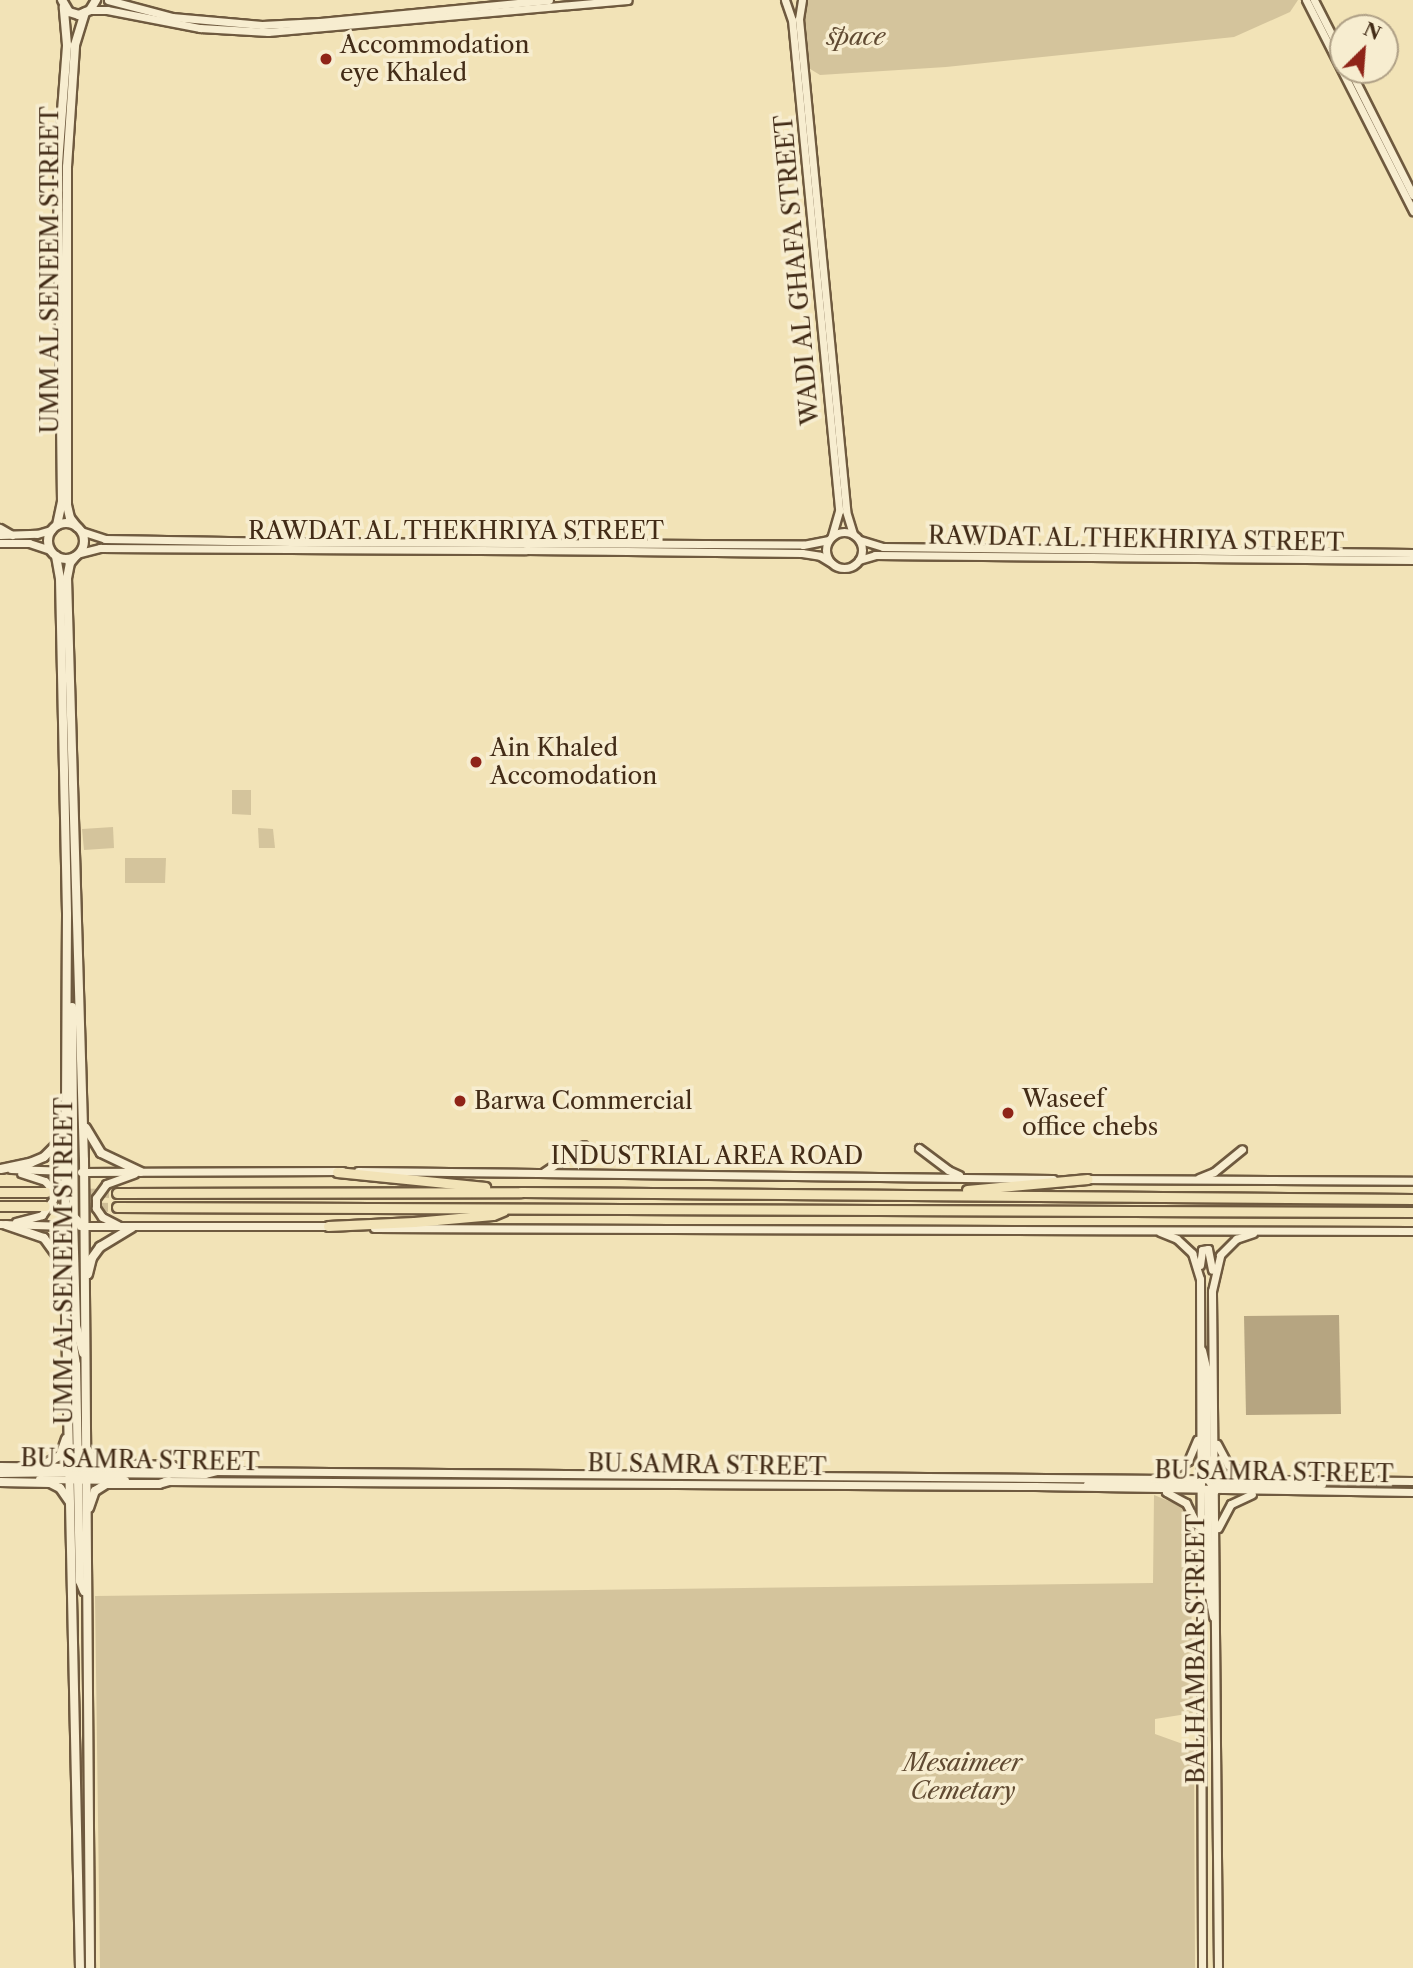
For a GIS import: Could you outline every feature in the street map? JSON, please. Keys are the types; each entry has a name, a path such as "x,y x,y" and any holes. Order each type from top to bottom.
{"highway":[{"path":"337,1172 522,1192"},
{"path":"936,1195 1087,1179"},
{"path":"0,1192 46,1192"},
{"name":"INDUSTRIAL AREA ROAD","path":"117,1193 522,1192 1413,1199"},
{"path":"0,1206 44,1206"},
{"path":"117,1207 1413,1214"},
{"path":"328,1226 480,1216 508,1209"}],"main road":[{"name":"UMM AL SENEEM STREET","path":"79,529 70,518 67,505 67,167 75,46 88,12 96,0"},
{"name":"UMM AL SENEEM STREET","path":"54,527 62,502 58,182 67,45 63,4"},
{"path":"63,4 74,14 88,12"},
{"path":"67,523 79,529 85,542 78,555 65,559 53,553 48,542 54,527 67,523"},
{"name":"UMM AL SENEEM STREET","path":"53,553 60,589 68,981 66,1127 83,1227 86,1359 84,1432 71,1506 80,1968"},
{"name":"UMM AL SENEEM STREET","path":"78,555 70,563 67,578 83,1120 69,1226 65,1295 69,1398 86,1524 90,1968"},
{"path":"68,981 73,1022 75,1172"},
{"path":"83,1120 91,1141 101,1153 141,1172"},
{"path":"1,1169 44,1157 57,1144 66,1127"},
{"path":"3,1224 30,1231 50,1243 65,1270"},
{"path":"69,1226 76,1325 86,1359"},
{"path":"84,1294 95,1252 132,1228"},
{"path":"65,1295 76,1364 80,1581 86,1600"},
{"path":"39,1466 58,1458 65,1449 69,1398"},
{"path":"84,1432 87,1450 97,1462 172,1466 182,1470"},
{"path":"0,1478 78,1473 205,1474 217,1471"},
{"path":"0,1478 50,1483 64,1492 71,1506"},
{"path":"86,1524 92,1496 102,1486 169,1481"}],"street":[{"path":"108,0 172,17 262,25 361,19 549,0"},
{"path":"88,12 107,10 200,28 268,32 628,0"},
{"path":"785,0 801,0"},
{"name":"WADI AL GHAFA STREET","path":"785,0 792,20 839,511 830,538"},
{"name":"WADI AL GHAFA STREET","path":"801,0 800,31 846,511 853,534"},
{"path":"1306,0 1413,211"},
{"path":"1314,0 1329,29"},
{"path":"1357,84 1413,195"},
{"path":"0,535 37,534 54,527"},
{"path":"0,528 12,535"},
{"name":"RAWDAT AL THEKHRIYA STREET","path":"79,529 105,539 306,542 803,545 830,538"},
{"path":"842,531 853,534 860,540 863,550 859,560 845,568 831,562 826,551 830,538 842,531"},
{"name":"RAWDAT AL THEKHRIYA STREET","path":"860,540 883,547 1413,553"},
{"path":"0,543 29,543 53,553"},
{"name":"RAWDAT AL THEKHRIYA STREET","path":"78,555 100,548 484,550 802,553 820,556 831,562"},
{"name":"RAWDAT AL THEKHRIYA STREET","path":"859,560 888,555 1413,561"},
{"path":"536,1174 556,1166 584,1145"},
{"path":"919,1148 948,1170 970,1178"},
{"path":"1192,1180 1214,1172 1242,1149"},
{"path":"1,1169 43,1179 50,1185 53,1196 51,1206 42,1215 3,1224"},
{"name":"INDUSTRIAL AREA ROAD","path":"1,1169 75,1172 337,1172 387,1169 536,1174 1413,1181"},
{"path":"132,1228 102,1217 96,1208 96,1198 106,1184 141,1172"},
{"path":"3,1224 132,1228 328,1226 1413,1231"},
{"name":"BALHAMBAR STREET","path":"1155,1230 1177,1239 1188,1248 1195,1259 1200,1279 1199,1433 1216,1535 1218,1968"},
{"name":"BALHAMBAR STREET","path":"1202,1968 1200,1532 1215,1436 1212,1292 1216,1265 1225,1248 1236,1239 1263,1230"},
{"path":"1200,1279 1200,1253 1206,1248 1212,1257 1212,1292"},
{"path":"1199,1335 1206,1368 1209,1596 1216,1634"},
{"path":"1153,1477 1170,1473 1184,1465 1199,1433"},
{"path":"1215,1436 1220,1453 1232,1469 1266,1479"},
{"name":"BU SAMRA STREET","path":"0,1466 39,1466 78,1473 169,1481 1064,1486 1159,1490 1266,1479 1413,1481"},
{"name":"BU SAMRA STREET","path":"78,1473 182,1470 1153,1477 1261,1492 1413,1492"},
{"path":"1064,1486 1099,1482 1319,1485 1346,1481"},
{"path":"1159,1490 1186,1503 1200,1532"},
{"path":"1216,1535 1223,1514 1231,1503 1261,1492"}],"green space":[{"name":"space","path":"806,0 1298,0 1290,12 1234,37 946,67 820,75 807,67 801,18"},
{"path":"232,790 251,790 251,815 232,814"},
{"path":"113,827 114,848 84,850 82,829"},
{"path":"258,828 273,829 275,848 259,848"},
{"path":"125,858 166,858 165,883 125,883"},
{"name":"Mesaimeer Cemetary","path":"1154,1495 1181,1506 1190,1523 1193,1713 1155,1719 1155,1734 1194,1748 1195,1968 100,1968 95,1596 1153,1583"}],"shaded area":[{"path":"1339,1315 1341,1414 1246,1415 1244,1316"}],"tunnel":[{"path":"46,1192 117,1193"},
{"path":"45,1206 117,1207"}],"place":[{"name":"Accommodation eye Khaled","path":"326,59"},
{"name":"Ain Khaled Accomodation","path":"476,762"},
{"name":"Barwa Commercial","path":"460,1101"},
{"name":"Waseef office chebs","path":"1008,1113"}]}
